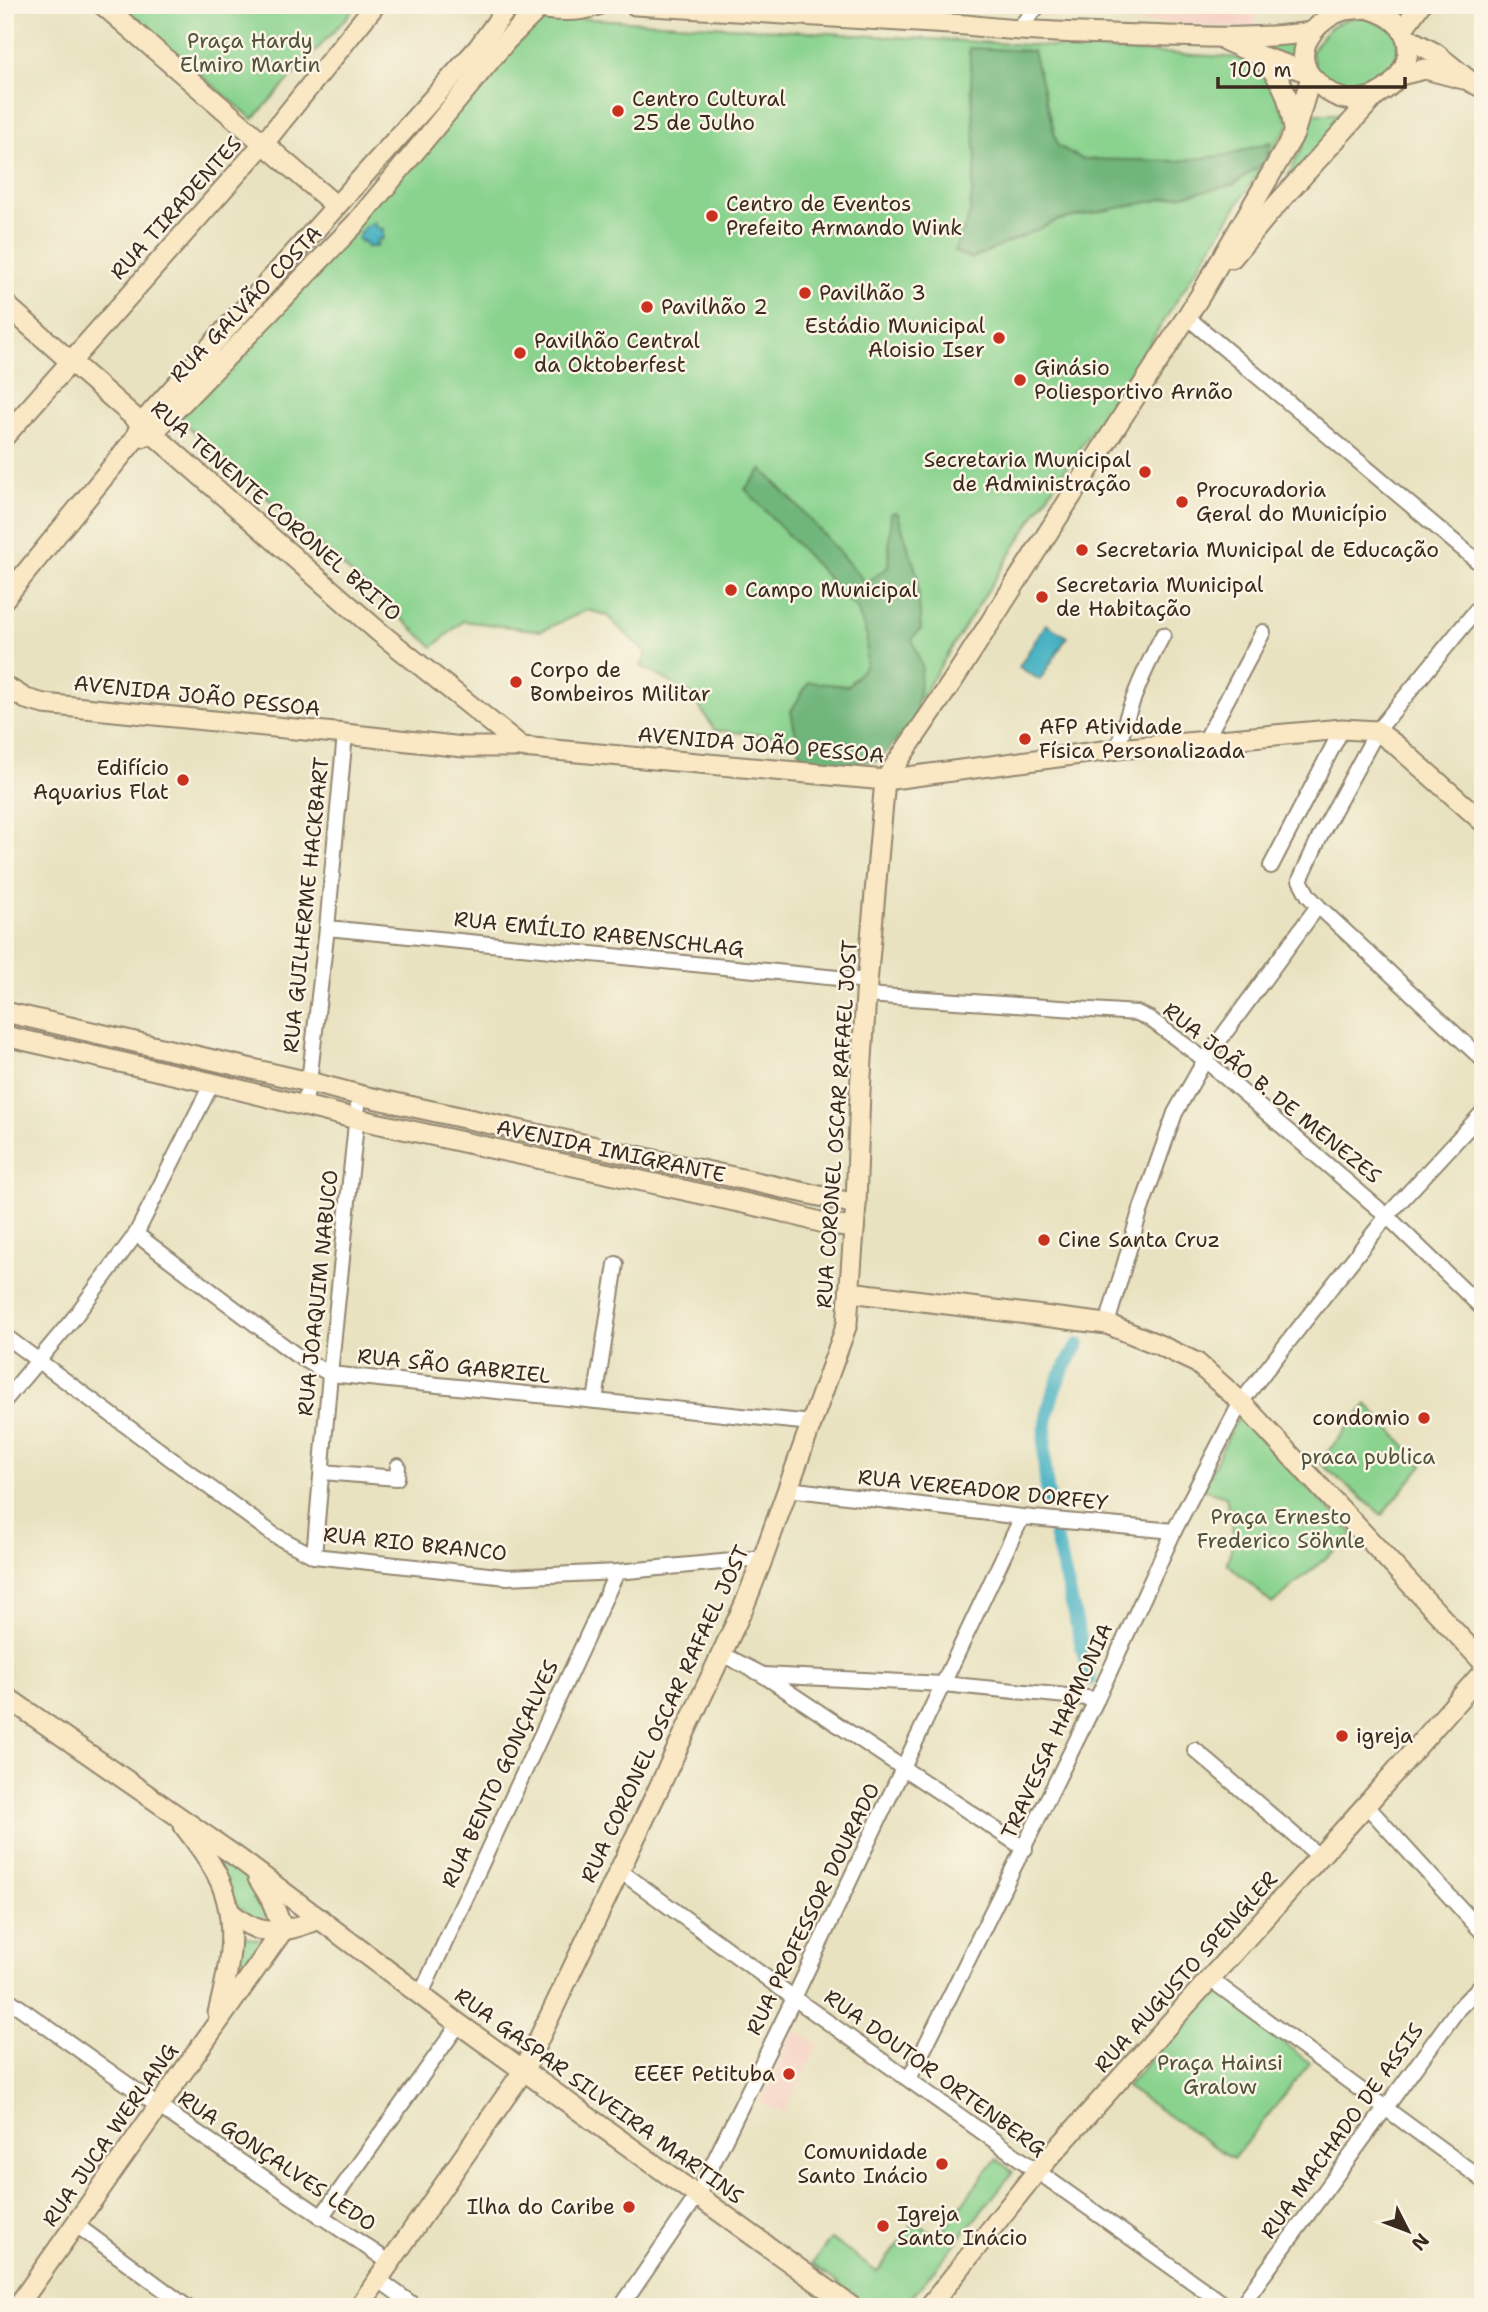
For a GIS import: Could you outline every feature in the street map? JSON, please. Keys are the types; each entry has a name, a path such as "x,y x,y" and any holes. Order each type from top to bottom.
{"street":[{"path":"103,5 335,206"},
{"name":"RUA TIRADENTES","path":"5,436 264,143 375,5"},
{"name":"RUA GALVÃO COSTA","path":"5,598 335,206 478,48 509,5"},
{"path":"535,6 588,9 598,5"},
{"path":"635,5 966,25 1016,31 1219,37 1280,36 1343,11 1376,8 1404,34 1435,53 1477,85"},
{"path":"961,5 966,25"},
{"path":"1016,31 1039,5"},
{"path":"1219,37 1309,75 1325,89 1345,98 1375,96 1400,75 1406,66 1404,34 1420,5"},
{"name":"RUA GALVÃO COSTA","path":"143,433 356,223 535,6"},
{"path":"1309,75 1304,64 1305,45 1318,20"},
{"path":"1260,56 1279,76 1289,96 1294,134"},
{"path":"1400,75 1425,69 1477,85"},
{"name":"RUA CORONEL OSCAR RAFAEL JOST","path":"359,2307 524,2070 722,1654 763,1558 812,1423 846,1324 850,1292 867,988 885,780 1200,296 1294,134 1309,75"},
{"name":"RUA CORONEL OSCAR RAFAEL JOST","path":"1200,296 1270,212 1375,96"},
{"path":"1257,197 1270,212"},
{"name":"RUA GALVÃO COSTA","path":"335,206 332,214 336,226 346,229 356,223"},
{"name":"RUA TENENTE CORONEL BRITO","path":"5,304 143,433 379,632 522,747"},
{"path":"1187,317 1483,566"},
{"path":"1483,602 1377,731 1320,836 1300,880 1318,906 1483,1060"},
{"path":"1205,741 1263,632"},
{"path":"1118,749 1126,714 1147,664 1163,635"},
{"name":"AVENIDA JOÃO PESSOA","path":"5,686 26,699 44,705 463,747 522,747 885,780 1118,749 1342,729 1377,731"},
{"path":"463,747 471,740 475,726 469,706"},
{"path":"1271,866 1342,729"},
{"path":"1377,731 1483,822"},
{"name":"RUA GUILHERME HACKBART","path":"309,1082 345,734"},
{"path":"882,812 852,777 912,740 932,774"},
{"path":"1108,1324 1139,1215 1175,1113 1205,1060 1318,906"},
{"name":"RUA EMÍLIO RABENSCHLAG","path":"327,928 867,988"},
{"name":"RUA JOÃO B. DE MENEZES","path":"867,988 1137,1013 1150,1018 1205,1060 1387,1216 1483,1309"},
{"name":"AVENIDA IMIGRANTE","path":"5,1012 359,1095 856,1204"},
{"name":"AVENIDA IMIGRANTE","path":"5,1036 357,1119 854,1228"},
{"path":"304,1105 309,1082"},
{"path":"5,1400 73,1319 136,1234 212,1083"},
{"path":"357,1119 359,1095"},
{"name":"TRAVESSA HARMONIA","path":"909,2079 1025,1849 1174,1531 1241,1402 1387,1216 1483,1112"},
{"name":"RUA JOAQUIM NABUCO","path":"314,1556 357,1119"},
{"path":"780,1211 784,1188"},
{"name":"RUA SÃO GABRIEL","path":"136,1234 296,1355 330,1374 812,1423"},
{"path":"595,1401 616,1264"},
{"path":"850,1292 1108,1324 1197,1363 1241,1402 1483,1662"},
{"name":"RUA RIO BRANCO","path":"5,1336 274,1535 314,1556 507,1577 617,1572 763,1558"},
{"path":"321,1472 397,1478 398,1466"},
{"name":"RUA VEREADOR DORFEY","path":"788,1489 1022,1517 1174,1531"},
{"name":"RUA PROFESSOR DOURADO","path":"621,2307 697,2196 1022,1517"},
{"name":"RUA BENTO GONÇALVES","path":"421,1994 617,1572"},
{"path":"722,1654 763,1675 1025,1849"},
{"name":"RUA AUGUSTO SPENGLER","path":"929,2307 1037,2171 1483,1672"},
{"path":"763,1675 943,1684 1097,1699"},
{"name":"RUA GASPAR SILVEIRA MARTINS","path":"5,1696 241,1860 459,2024 852,2307"},
{"path":"1195,1750 1320,1857"},
{"path":"1366,1805 1483,1933"},
{"name":"RUA GASPAR SILVEIRA MARTINS","path":"175,1813 213,1867 230,1912"},
{"path":"241,1860 260,1881 271,1899 283,1930"},
{"name":"RUA DOUTOR ORTENBERG","path":"620,1870 794,1998 1228,2307"},
{"path":"230,1912 244,1925 261,1932 283,1930 321,1919"},
{"name":"RUA JUCA WERLANG","path":"216,2024 228,1975 232,1932 230,1912"},
{"name":"RUA JUCA WERLANG","path":"17,2307 283,1930"},
{"path":"1210,1979 1483,2180"},
{"name":"RUA MACHADO DE ASSIS","path":"1240,2307 1458,2009 1483,1983"},
{"name":"RUA GONÇALVES LEDO","path":"5,1997 158,2106 389,2262"},
{"path":"321,2217 459,2024"},
{"path":"75,2224 187,2307"},
{"path":"378,2279 416,2307"}],"shaded area":[{"path":"1052,5 1256,5 1256,28 1042,16"},
{"name":"EEEF Petituba","path":"794,2031 819,2044 784,2113 761,2103"}],"green space":[{"name":"Praça Hardy Elmiro Martin","path":"117,5 358,5 253,119"},
{"path":"543,16 1245,58 1269,72 1289,124 1142,355 1038,510 888,750 799,752 801,739 715,730 690,693 641,666 647,654 606,615 587,610 541,631 463,621 433,647 175,415 458,104"},
{"path":"1362,16 1396,31 1398,57 1381,76 1358,88 1340,88 1319,78 1311,52 1327,31 1337,23"},
{"path":"1238,42 1293,43 1294,65"},
{"path":"969,48 1033,51 1058,146 1082,159 1177,161 1227,155 1271,142 1265,162 1233,185 1059,220 971,259 954,251 969,217 976,160"},
{"path":"1355,111 1277,198 1303,145 1313,114"},
{"path":"762,469 866,583 888,567 891,513 897,512 917,574 921,629 912,638 922,667 915,720 878,761 812,766 799,752 791,711 809,682 848,686 866,665 867,637 857,609 745,489"},
{"name":"praca publica","path":"1367,1404 1423,1465 1382,1515 1319,1462"},
{"name":"Praça Ernesto Frederico Söhnle","path":"1238,1417 1354,1534 1272,1604 1227,1563 1234,1539 1226,1496 1202,1489"},
{"path":"204,1842 250,1877 269,1914 259,1923 239,1908"},
{"path":"240,1931 252,1939 266,1938 231,1988"},
{"name":"Praça Hainsi Gralow","path":"1214,1986 1310,2063 1233,2159 1126,2087"},
{"path":"996,2159 1013,2172 904,2307 871,2307 812,2264 831,2239 877,2272 915,2221 937,2237"}],"water":[{"path":"374,222 375,227 383,229 383,238 378,239 375,247 367,247 363,240 361,242 358,239 363,229"},
{"path":"1046,624 1067,637 1040,680 1019,667"}],"waterway":[{"path":"1049,1501 1044,1456 1048,1412 1059,1378 1078,1345"},
{"path":"1055,1534 1090,1679"}],"place":[{"name":"Centro Cultural 25 de Julho","path":"618,111"},
{"name":"Centro de Eventos Prefeito Armando Wink","path":"712,216"},
{"name":"Pavilhão 3","path":"805,293"},
{"name":"Pavilhão 2","path":"647,307"},
{"name":"Estádio Municipal Aloisio Iser","path":"999,338"},
{"name":"Pavilhão Central da Oktoberfest","path":"520,353"},
{"name":"Ginásio Poliesportivo Arnão","path":"1020,380"},
{"name":"Secretaria Municipal de Administração","path":"1145,472"},
{"name":"Procuradoria Geral do Município","path":"1182,502"},
{"name":"Secretaria Municipal de Educação","path":"1082,550"},
{"name":"Campo Municipal","path":"731,590"},
{"name":"Secretaria Municipal de Habitação","path":"1042,597"},
{"name":"Corpo de Bombeiros Militar","path":"516,682"},
{"name":"AFP Atividade Física Personalizada","path":"1025,739"},
{"name":"Edifício Aquarius Flat","path":"183,780"},
{"name":"Cine Santa Cruz","path":"1044,1240"},
{"name":"condomio","path":"1424,1418"},
{"name":"igreja","path":"1342,1736"},
{"name":"EEEF Petituba","path":"789,2074"},
{"name":"Comunidade Santo Inácio","path":"942,2164"},
{"name":"Ilha do Caribe","path":"629,2207"},
{"name":"Igreja Santo Inácio","path":"883,2226"}]}
